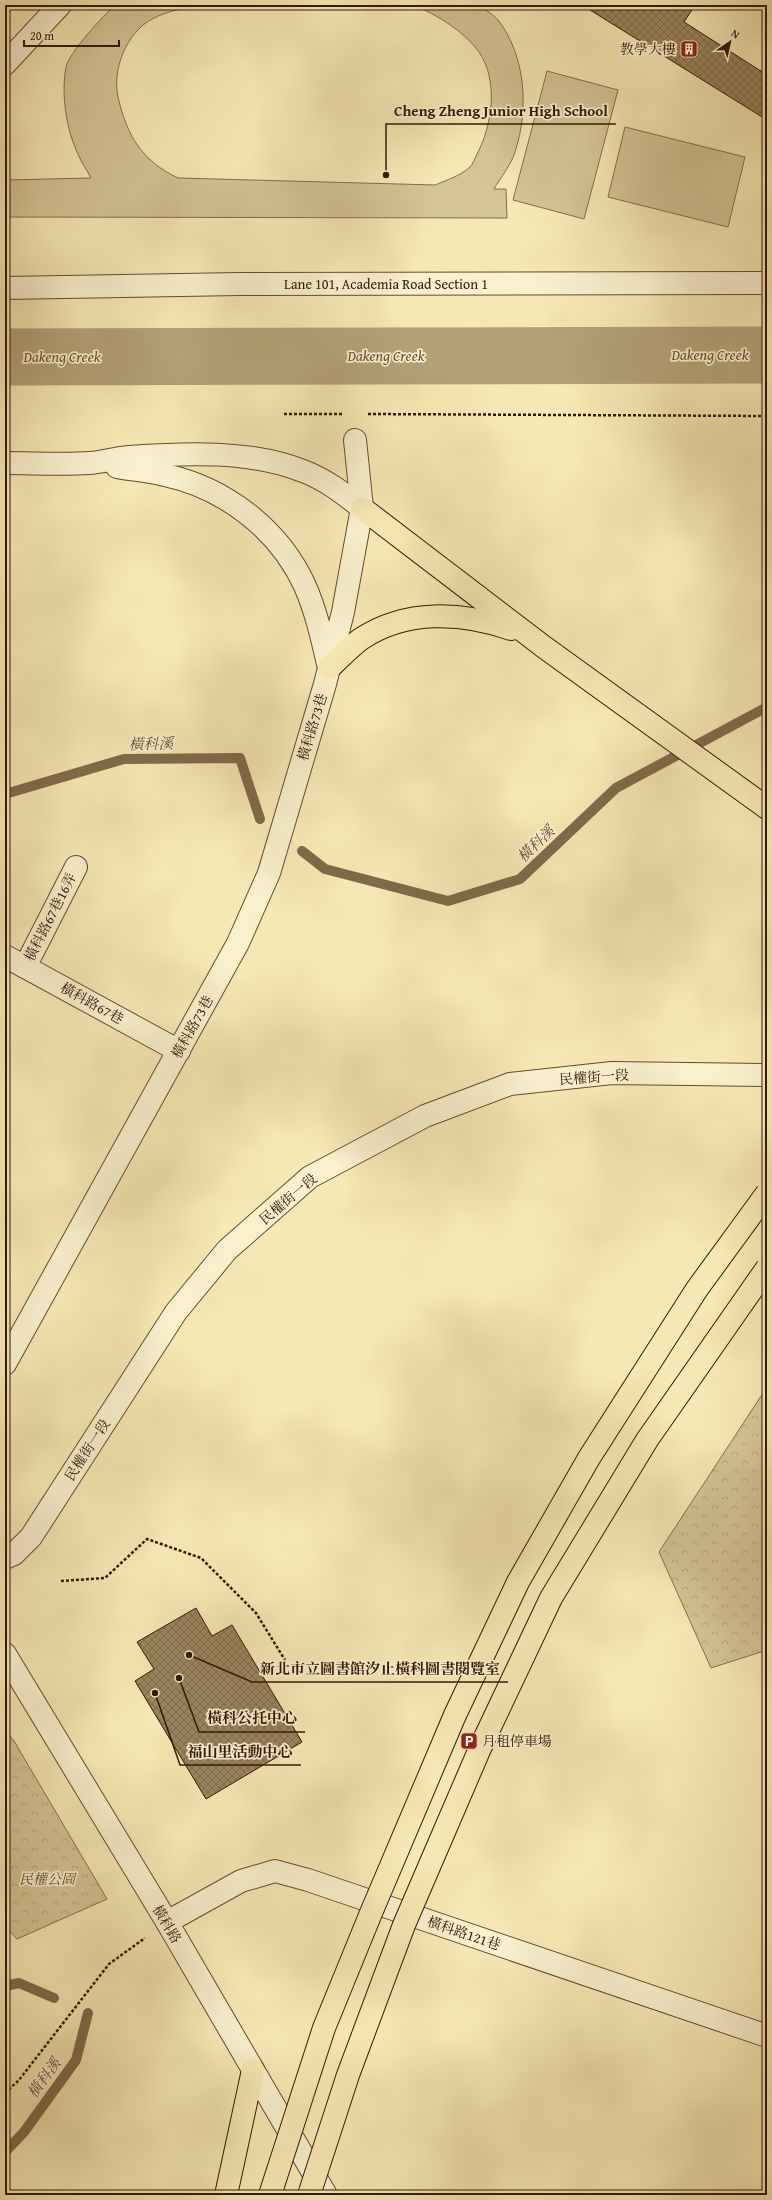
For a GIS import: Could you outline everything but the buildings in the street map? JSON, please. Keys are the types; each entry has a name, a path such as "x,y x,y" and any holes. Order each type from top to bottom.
{"highway":[{"path":"362,508 544,647 767,808"},
{"path":"329,668 361,639 394,623 433,616 458,616 485,621 511,629 544,647"},
{"path":"270,2195 324,2028 455,1715 518,1582 589,1458 697,1289 767,1193"},
{"path":"309,2195 348,2075 404,1925 480,1746 551,1598 647,1440 767,1268"},
{"path":"226,2195 252,2070"}],"street":[{"path":"5,64 54,7"},
{"name":"Lane 101, Academia Road Section 1","path":"5,288 248,284 767,283"},
{"name":"橫科路73巷","path":"5,1364 238,943 269,873 329,668 343,612 362,508 355,440"},
{"path":"5,463 90,463 128,457 213,455 275,462 304,471 331,485 362,508"},
{"name":"橫科路73巷","path":"90,463 166,475 204,488 236,505 264,528 286,553 305,586 318,621 329,668"},
{"name":"橫科路67巷16弄","path":"25,967 76,867"},
{"name":"橫科路67巷","path":"5,956 179,1051"},
{"name":"民權街一段","path":"5,1558 14,1554 31,1537 176,1312 227,1250 310,1177 425,1116 510,1084 612,1073 767,1075"},
{"name":"橫科路","path":"5,1654 167,1922 326,2195"},
{"path":"5,1677 29,1693"},
{"name":"橫科路121巷","path":"167,1922 241,1881 275,1871 316,1882 767,2036"}],"path":[{"path":"284,414 348,414"},
{"path":"364,414 767,416"},
{"path":"61,1581 105,1578 148,1539 201,1558 256,1612 285,1660"},
{"path":"5,2093 19,2080 109,1964 167,1922"}],"green space":[{"path":"116,5 479,5 498,20 507,34 514,50 522,84 522,119 515,152 506,171 494,189 506,189 507,218 5,217 5,180 91,178 79,157 70,134 64,100 64,88 66,67 73,53 96,25"},
{"path":"547,71 618,90 584,219 513,200"},
{"path":"625,127 745,157 728,227 608,197"},
{"path":"767,1387 767,1650 711,1668 659,1552"},
{"name":"民權公園","path":"5,1729 14,1741 107,1899 17,1939 5,1926"}],"waterway":[{"name":"Dakeng Creek","path":"5,357 767,355"},
{"name":"橫科溪","path":"302,851 325,869 448,901 520,879 616,788 767,707"},
{"name":"橫科溪","path":"5,794 124,759 240,758 260,819"},
{"name":"橫科溪","path":"5,1986 19,1983 54,1998"},
{"name":"橫科溪","path":"5,2152 24,2132 76,2060 88,2013"}],"place":[{"name":"教學大樓","path":"689,49"},
{"name":"Cheng Zheng Junior High School","path":"386,175"},
{"name":"新北市立圖書館汐止橫科圖書閱覽室","path":"189,1655"},
{"name":"橫科公托中心","path":"179,1678"},
{"name":"福山里活動中心","path":"155,1693"},
{"name":"月租停車場","path":"469,1741"}]}
